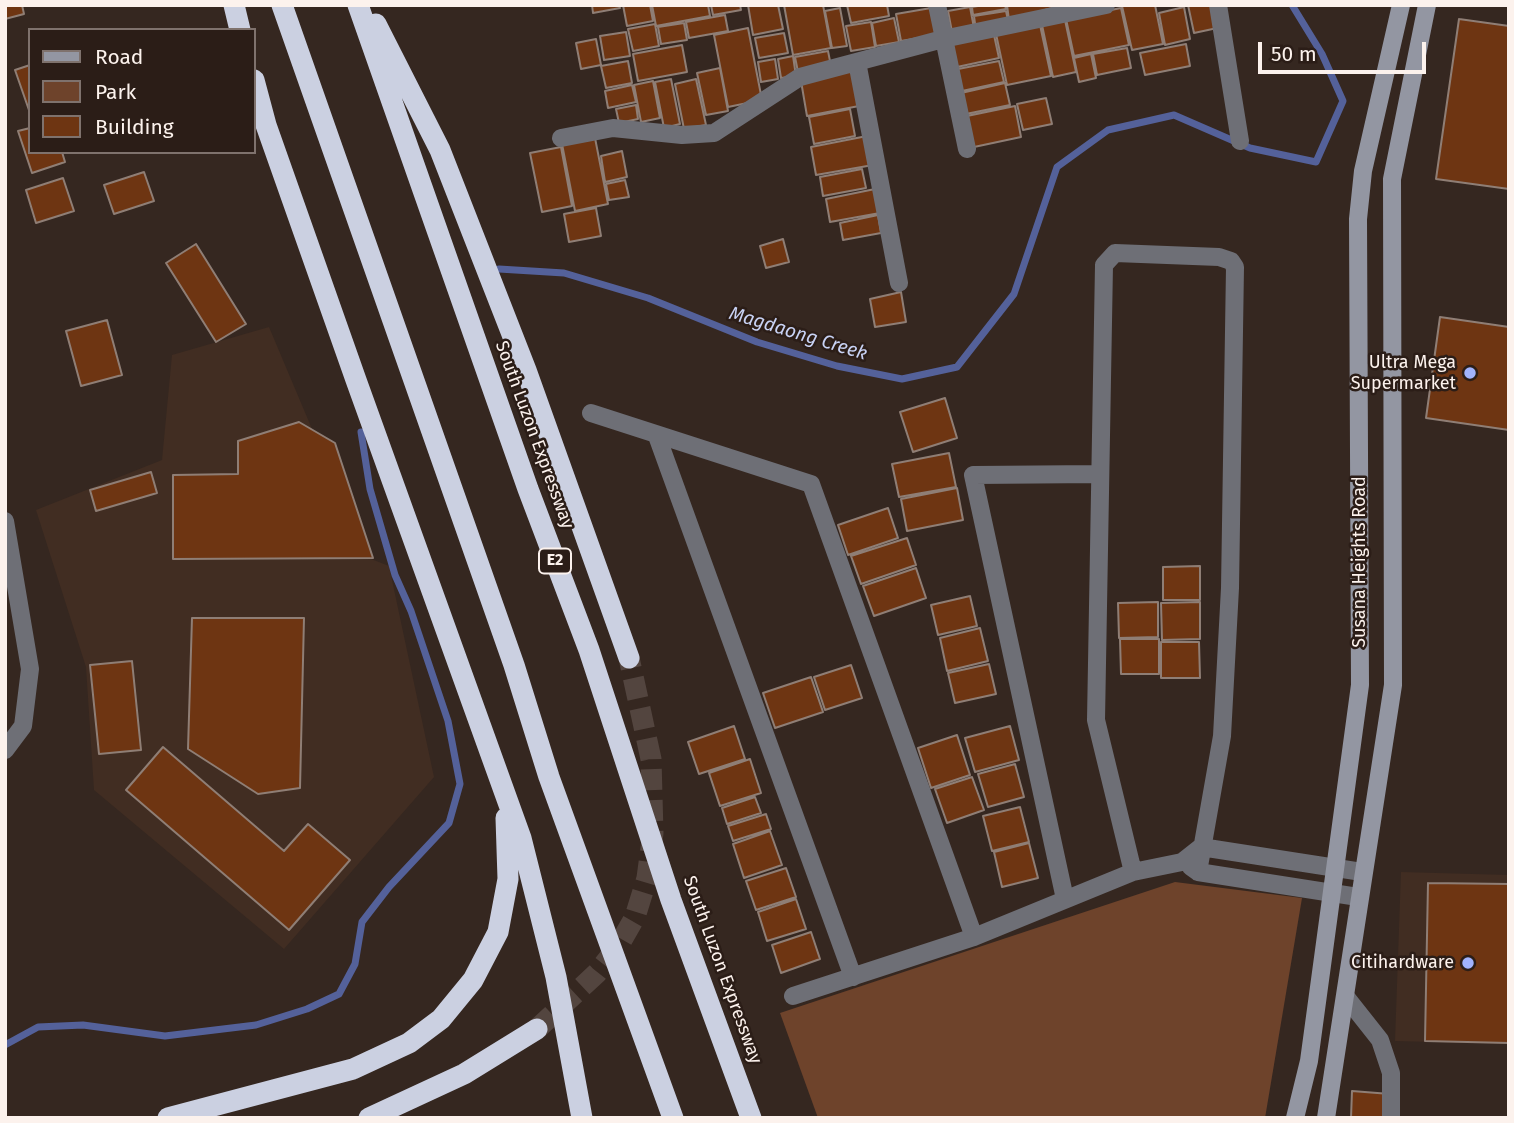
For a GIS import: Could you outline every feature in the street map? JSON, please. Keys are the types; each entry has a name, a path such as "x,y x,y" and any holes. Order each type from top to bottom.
{"highway":[{"path":"234,5 240,28"},
{"path":"282,5 514,665 549,777 673,1118"},
{"name":"South Luzon Expressway","path":"358,5 528,489 589,650 671,900 751,1118"},
{"path":"367,5 440,150 526,370 629,658"},
{"path":"256,88 266,125 351,367 504,788 538,901 582,1118"},
{"path":"168,1118 353,1069 409,1043 441,1019 479,970 503,917 508,868 504,788"},
{"path":"369,1118 464,1074 537,1029"}],"main road":[{"name":"Susana Heights Road","path":"1296,1118 1309,1061 1329,892 1335,867 1360,685 1358,219 1365,160 1401,5"},
{"name":"Susana Heights Road","path":"1326,1118 1393,684 1392,178 1427,5"}],"street":[{"path":"937,5 967,149"},
{"path":"561,138 613,128 682,135 714,132 790,81 943,39 1106,5"},
{"path":"1219,5 1240,141"},
{"path":"857,62 899,283"},
{"path":"1133,872 1096,720 1104,265 1115,253 1219,257 1231,261 1235,267 1222,736 1198,872"},
{"path":"591,413 811,484 974,937"},
{"path":"657,436 853,977"},
{"path":"1065,899 973,475 1099,474"},
{"path":"5,521 30,669 23,726 5,750"},
{"path":"793,996 974,937 1133,872 1182,862 1201,847 1362,872"},
{"path":"1182,862 1198,872 1358,897"},
{"path":"1346,997 1380,1040 1391,1073 1391,1118"}],"shaded area":[{"path":"269,327 366,557 389,566 434,777 284,949 94,790 86,667 36,510 162,460 172,355"},
{"name":"Citihardware","path":"1401,872 1509,875 1509,1044 1395,1041"}],"green space":[{"path":"1175,882 1302,898 1265,1118 818,1118 780,1013"}],"building":[{"path":"5,5 22,5 24,14 5,19"},
{"path":"592,5 619,5 620,8 593,13"},
{"path":"623,5 650,5 653,21 627,26"},
{"path":"652,5 708,5 710,16 656,26"},
{"path":"711,5 740,5 741,10 713,15"},
{"path":"748,5 778,5 783,29 753,35"},
{"path":"784,5 823,5 831,48 793,55"},
{"path":"847,5 887,5 889,16 851,23"},
{"path":"1005,5 1006,9 973,15 972,7"},
{"path":"1007,5 1063,5 1009,20"},
{"path":"1155,5 1163,44 1132,50 1122,6"},
{"path":"1188,5 1217,5 1222,27 1194,33"},
{"path":"970,7 974,28 952,32 948,11"},
{"path":"1184,7 1190,39 1165,45 1159,13"},
{"path":"840,8 847,46 832,48 825,11"},
{"path":"931,8 936,35 901,41 896,14"},
{"path":"1121,8 1129,45 1074,56 1066,19"},
{"path":"1006,11 1009,25 976,31 974,16"},
{"path":"725,15 728,31 689,38 686,22"},
{"path":"894,18 899,42 876,46 872,23"},
{"path":"1459,19 1509,26 1509,189 1436,179"},
{"path":"1065,20 1076,72 1053,77 1042,25"},
{"path":"871,22 875,47 851,51 846,26"},
{"path":"684,23 687,40 661,44 658,27"},
{"path":"655,24 659,46 633,51 628,29"},
{"path":"1040,25 1051,76 1007,85 996,34"},
{"path":"748,28 762,100 728,107 714,35"},
{"path":"626,32 630,56 604,60 600,36"},
{"path":"784,33 788,53 759,58 755,38"},
{"path":"994,35 999,58 957,67 952,44"},
{"path":"596,39 601,65 581,69 576,43"},
{"path":"1186,44 1190,66 1145,75 1140,53"},
{"path":"682,45 687,72 638,81 633,54"},
{"path":"1127,48 1131,68 1097,75 1093,54"},
{"path":"828,51 831,66 798,72 795,57"},
{"path":"1091,54 1096,78 1079,82 1074,58"},
{"path":"793,56 796,76 781,78 778,59"},
{"path":"775,59 778,79 761,82 758,62"},
{"path":"628,61 632,83 606,88 601,66"},
{"path":"999,61 1004,82 962,91 958,69"},
{"path":"28,66 28,107 15,70"},
{"path":"720,68 728,111 706,115 697,73"},
{"path":"852,71 859,106 807,116 801,81"},
{"path":"671,79 680,124 664,128 655,82"},
{"path":"696,79 706,125 684,129 675,84"},
{"path":"653,81 660,118 641,122 634,85"},
{"path":"1005,83 1010,105 966,114 961,93"},
{"path":"632,85 636,102 608,108 605,91"},
{"path":"1046,98 1052,124 1023,130 1017,104"},
{"path":"636,105 638,119 619,123 616,109"},
{"path":"1015,106 1021,137 974,147 967,116"},
{"path":"850,109 855,136 814,144 809,117"},
{"path":"28,128 28,154 63,154 65,162 32,173 18,131"},
{"path":"867,136 873,165 816,175 811,147"},
{"path":"595,138 608,204 575,211 562,144"},
{"path":"561,147 572,206 542,212 530,153"},
{"path":"622,151 627,177 605,182 601,156"},
{"path":"862,169 866,188 823,196 820,177"},
{"path":"144,172 154,201 114,214 104,185"},
{"path":"63,178 74,211 36,223 26,190"},
{"path":"625,180 629,197 609,200 606,184"},
{"path":"875,189 880,213 830,222 826,199"},
{"path":"596,208 601,236 569,242 564,214"},
{"path":"878,215 881,233 843,240 840,223"},
{"path":"783,239 789,262 766,268 760,246"},
{"path":"196,244 246,324 216,342 166,263"},
{"path":"901,292 906,322 875,327 870,299"},
{"name":"Ultra Mega Supermarket","path":"1440,317 1509,327 1509,430 1426,418"},
{"path":"107,320 122,375 81,386 66,331"},
{"path":"945,398 957,438 913,452 900,412"},
{"path":"299,422 335,443 373,558 173,559 173,475 238,474 238,441"},
{"path":"949,453 956,487 899,497 892,464"},
{"path":"151,472 157,493 96,511 90,490"},
{"path":"957,488 963,520 907,531 901,499"},
{"path":"888,508 898,538 848,555 838,525"},
{"path":"907,538 916,565 861,584 851,556"},
{"path":"1200,566 1200,600 1163,600 1163,567"},
{"path":"916,568 926,598 874,616 863,586"},
{"path":"970,596 977,626 938,635 931,605"},
{"path":"1158,602 1158,637 1119,638 1118,603"},
{"path":"1200,602 1200,639 1162,640 1161,603"},
{"path":"192,618 304,618 300,788 258,794 188,749"},
{"path":"980,628 988,661 947,671 940,638"},
{"path":"1120,639 1159,639 1159,674 1121,674"},
{"path":"1161,642 1199,642 1200,678 1161,678"},
{"path":"132,661 141,750 99,754 90,665"},
{"path":"989,664 996,694 955,703 948,673"},
{"path":"851,665 862,698 825,710 814,677"},
{"path":"811,677 823,712 775,728 763,693"},
{"path":"734,726 745,759 699,774 688,742"},
{"path":"1010,726 1019,760 975,772 965,738"},
{"path":"957,735 970,775 931,788 918,748"},
{"path":"163,747 284,851 308,824 350,860 289,930 126,790"},
{"path":"750,759 761,793 720,806 709,773"},
{"path":"1015,764 1024,797 988,807 978,774"},
{"path":"972,777 984,810 947,823 935,789"},
{"path":"755,797 761,813 727,824 722,808"},
{"path":"1020,807 1029,842 992,851 983,816"},
{"path":"766,814 771,829 733,841 728,826"},
{"path":"770,831 782,865 744,878 733,844"},
{"path":"1029,843 1038,878 1002,887 994,852"},
{"path":"786,868 796,897 756,910 746,881"},
{"name":"Citihardware","path":"1428,883 1509,884 1509,1043 1425,1041"},
{"path":"796,899 806,929 767,941 758,912"},
{"path":"811,932 820,959 781,973 772,945"},
{"path":"1352,1091 1390,1094 1388,1118 1351,1118"}],"waterway":[{"name":"Magdaong Creek","path":"499,269 564,273 648,298 757,342 837,366 902,379 957,367 1014,294 1057,167 1108,130 1174,115 1250,148 1316,162 1343,101 1322,54 1292,5"},
{"name":"Magdaong Creek","path":"5,1045 38,1027 83,1025 165,1036 256,1025 307,1009 339,994 355,964 362,922 389,887 449,823 460,784 448,721 411,611 395,575 370,489 361,432"}],"tunnel":[{"path":"537,1029 597,973 619,945 635,917 647,878 653,833 651,759 629,658"}],"place":[{"name":"Ultra Mega Supermarket","path":"1470,373"},
{"name":"Citihardware","path":"1468,963"}]}
